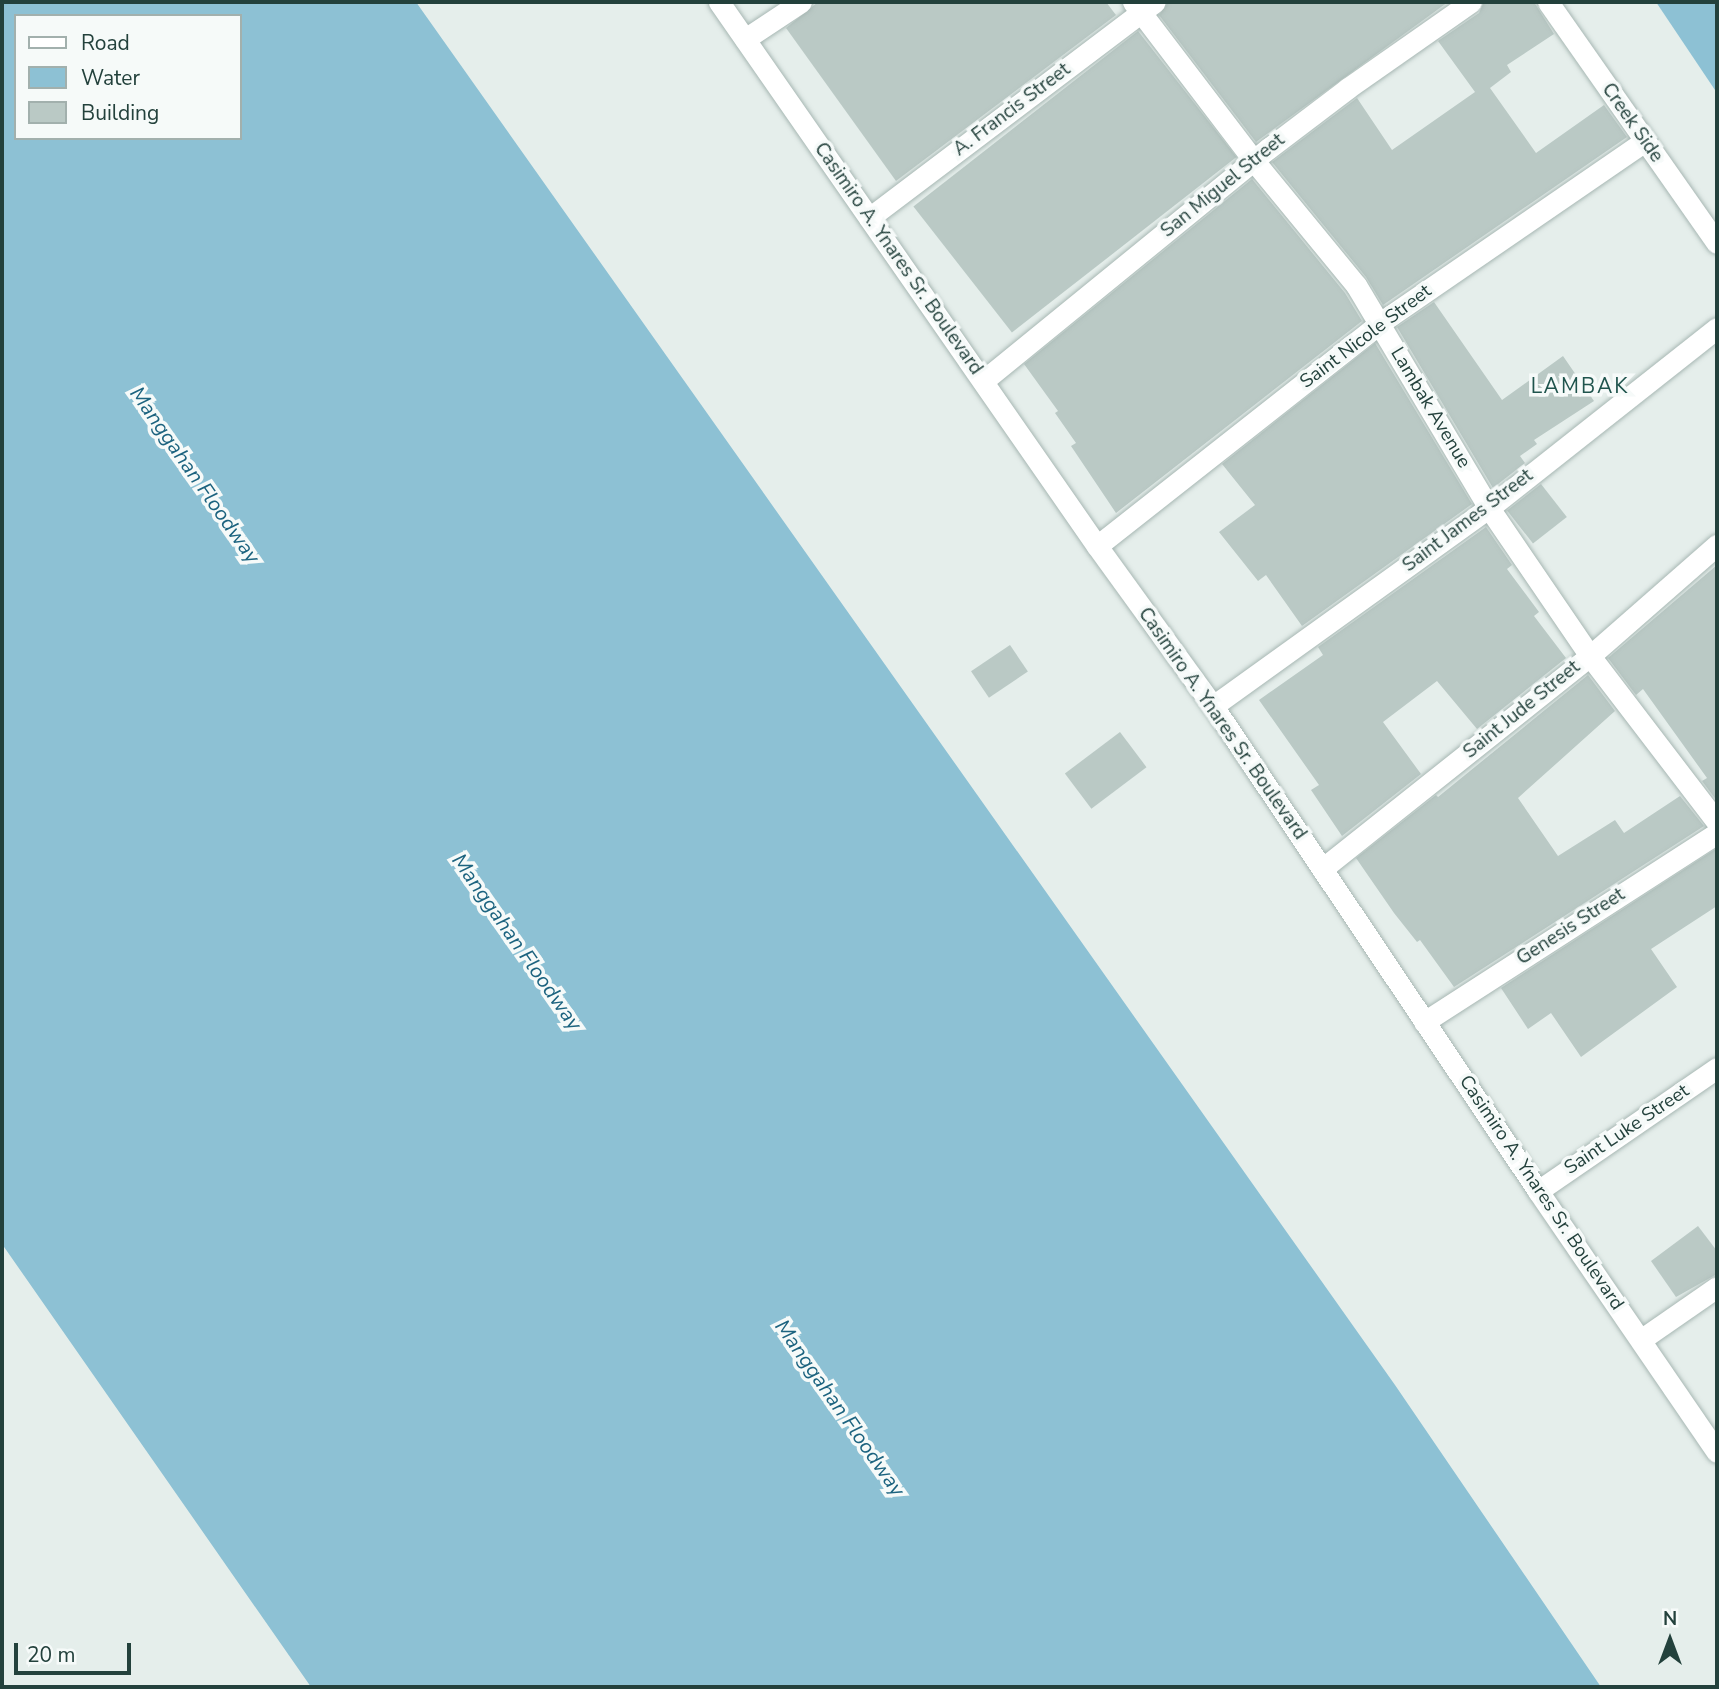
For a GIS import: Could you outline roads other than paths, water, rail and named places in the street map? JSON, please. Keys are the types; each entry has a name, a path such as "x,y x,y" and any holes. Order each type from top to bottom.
{"street":[{"name":"Casimiro A. Ynares Sr. Boulevard","path":"719,2 1097,546 1213,706 1538,1191 1717,1452"},
{"path":"745,39 801,2"},
{"name":"San Miguel Street","path":"983,381 1254,160 1348,88 1471,2"},
{"name":"Creek Side","path":"1548,2 1717,243"},
{"name":"Lambak Avenue","path":"1143,5 1254,160 1356,285 1489,508 1590,656 1717,822"},
{"name":"A. Francis Street","path":"869,218 1143,5"},
{"name":"Saint Nicole Street","path":"1097,546 1380,323 1645,141"},
{"name":"Saint James Street","path":"1213,706 1489,508 1717,328"},
{"name":"Saint Jude Street","path":"1322,869 1590,656 1717,545"},
{"name":"Genesis Street","path":"1424,1022 1717,833"},
{"name":"Saint Luke Street","path":"1538,1191 1717,1068"},
{"path":"1642,1339 1717,1287"}],"water":[{"name":"Manggahan Floodway","path":"2,2 416,2 1395,1385 1601,1687 311,1687 2,1244"},
{"path":"1656,2 1717,2 1717,93 1658,5"}],"district":[{"name":"LAMBAK","path":"1580,386"}]}
